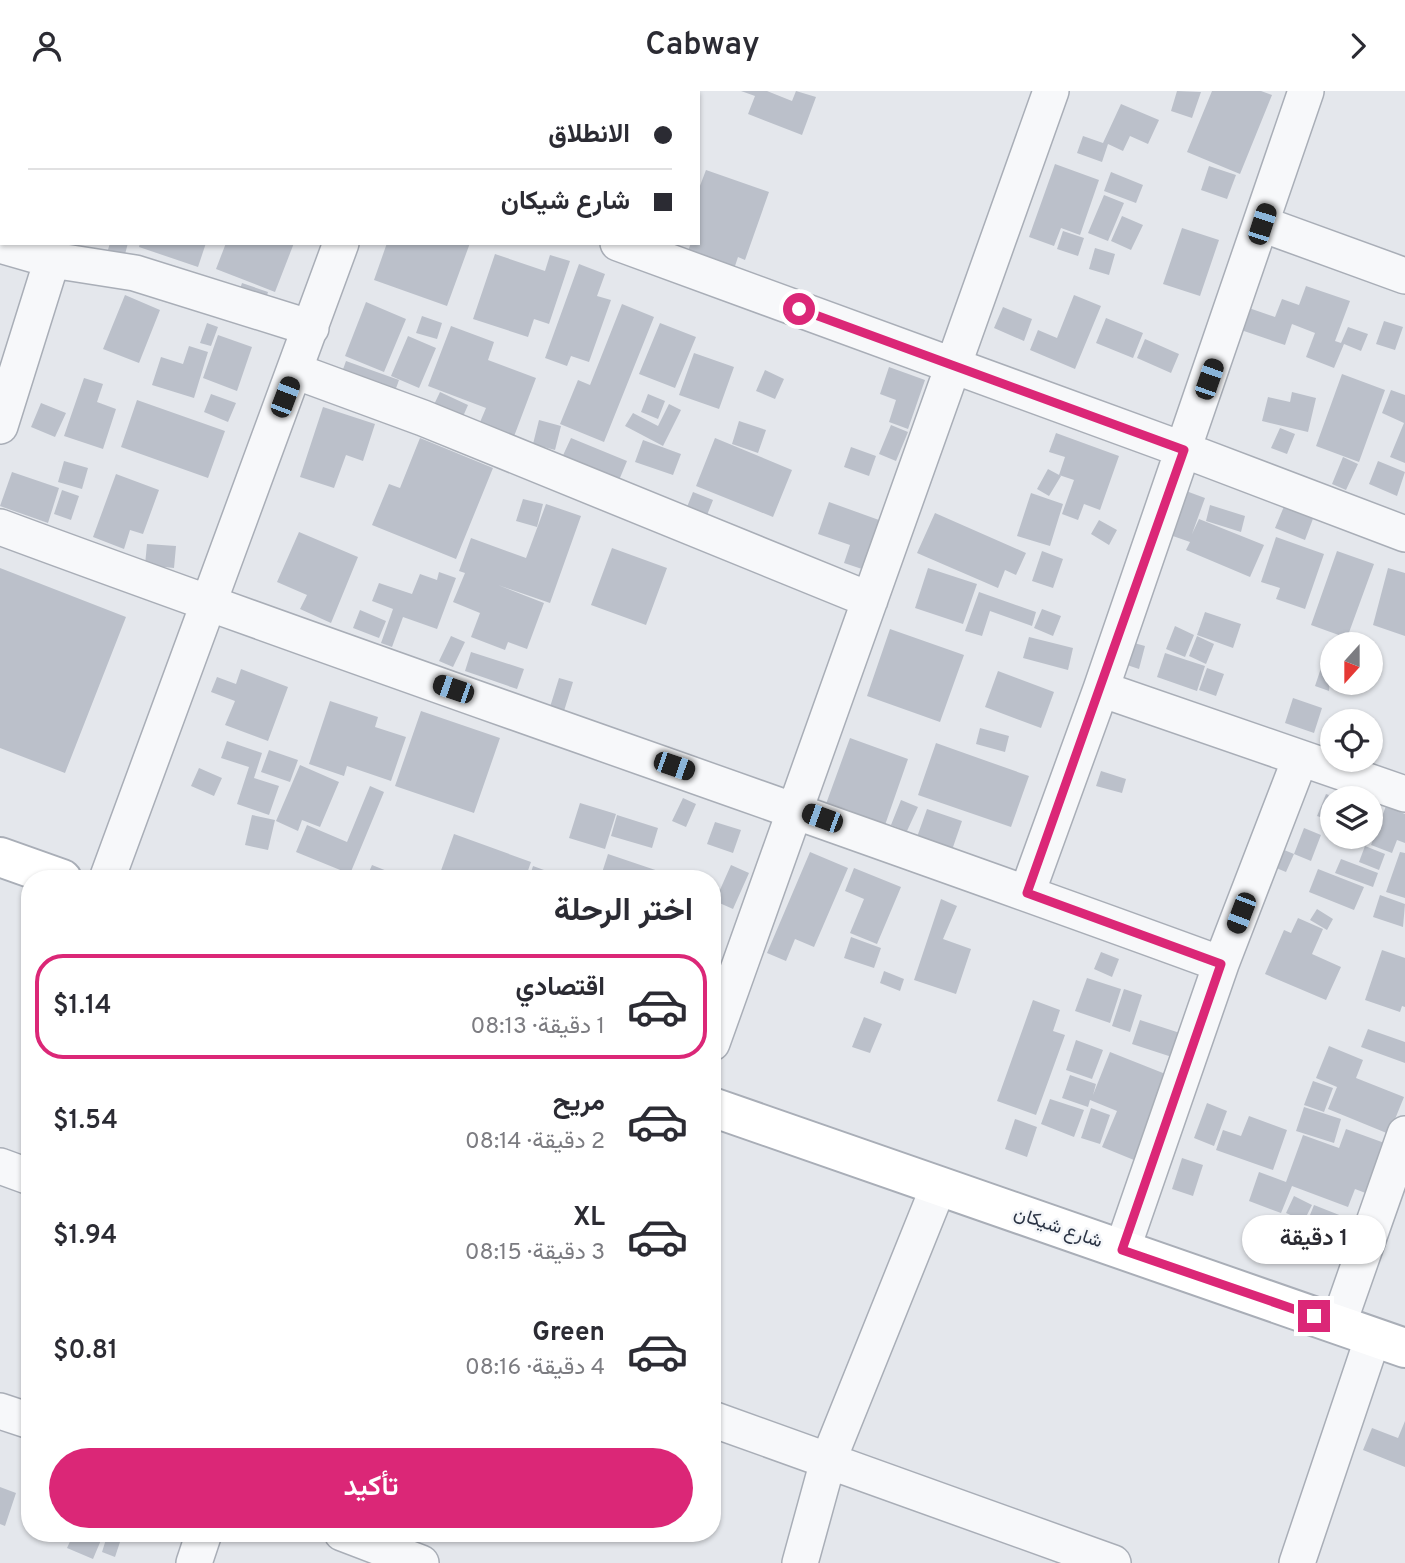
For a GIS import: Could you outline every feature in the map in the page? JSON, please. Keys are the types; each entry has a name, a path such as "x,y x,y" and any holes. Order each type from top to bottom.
{"street":[{"path":"721,1018 1051,91"},
{"path":"1027,893 1101,689 1306,91"},
{"path":"1262,224 1405,276"},
{"path":"0,245 52,260 135,273 311,328"},
{"path":"110,870 340,245"},
{"path":"623,245 1184,450 1405,534"},
{"path":"0,426 52,260"},
{"path":"295,371 424,418 870,600"},
{"path":"0,527 207,604 796,809 1221,964"},
{"path":"1101,689 1405,795"},
{"path":"1122,1250 1221,964 1300,759"},
{"path":"0,857 37,870"},
{"name":"شارع شيكان","path":"721,1110 938,1188 1372,1336"},
{"path":"1297,1563 1372,1336 1405,1134"},
{"path":"0,1166 21,1174"},
{"path":"800,1563 828,1461 938,1188"},
{"path":"0,1411 21,1418"},
{"path":"721,1422 1113,1563"},
{"path":"194,1563 201,1542"},
{"path":"366,1542 421,1563"}],"building":[{"path":"741,91 767,91 792,101 796,91 816,97 802,135 748,114 755,96"},
{"path":"1177,91 1201,92 1192,118 1171,111"},
{"path":"1212,91 1261,91 1272,95 1240,174 1187,152"},
{"path":"1121,104 1159,120 1148,144 1130,136 1123,151 1108,144 1102,162 1077,153 1083,136 1103,143"},
{"path":"1055,164 1099,180 1080,235 1061,228 1054,246 1029,237"},
{"path":"1209,166 1236,175 1227,199 1201,190"},
{"path":"706,170 769,192 745,260 738,257 733,272 686,256 690,245 700,245 700,186"},
{"path":"1111,172 1143,185 1136,203 1104,191"},
{"path":"1104,195 1124,203 1108,241 1088,233"},
{"path":"1122,216 1143,225 1131,250 1111,241"},
{"path":"1182,228 1219,240 1200,296 1163,284"},
{"path":"1063,231 1084,238 1078,256 1057,249"},
{"path":"109,245 127,245 124,258 107,253"},
{"path":"140,245 205,245 198,267"},
{"path":"225,245 293,245 275,292 216,269"},
{"path":"386,245 469,245 447,306 374,280"},
{"path":"1095,248 1115,254 1109,275 1089,269"},
{"path":"495,254 545,271 550,255 570,261 549,324 534,319 528,337 473,319"},
{"path":"579,264 605,274 597,296 611,300 589,362 571,356 567,366 545,358"},
{"path":"242,283 268,292 263,308 237,298"},
{"path":"1306,286 1350,301 1335,341 1341,343 1348,327 1368,334 1361,351 1344,344 1334,368 1306,357 1315,333 1292,324 1285,345 1238,329 1246,307 1275,317 1282,299 1299,305"},
{"path":"125,295 160,310 139,363 103,349"},
{"path":"1074,295 1101,306 1075,369 1030,350 1038,330 1057,338"},
{"path":"366,302 406,319 384,372 345,356"},
{"path":"622,304 654,317 604,442 560,424 578,380 590,385"},
{"path":"1003,307 1032,319 1024,341 994,328"},
{"path":"422,316 442,323 437,339 416,333"},
{"path":"1106,318 1143,333 1133,358 1096,343"},
{"path":"1384,321 1403,327 1395,350 1376,344"},
{"path":"207,323 218,327 211,346 200,343"},
{"path":"660,323 696,337 675,388 639,374"},
{"path":"451,326 494,342 488,360 536,378 510,447 475,434 486,408 428,386"},
{"path":"218,335 252,347 237,391 203,378"},
{"path":"408,336 436,348 419,388 391,376"},
{"path":"1145,339 1179,354 1171,373 1137,358"},
{"path":"189,346 208,352 194,398 152,385 161,357 183,364"},
{"path":"694,353 734,367 719,409 679,395"},
{"path":"346,361 399,380 390,405 337,386"},
{"path":"889,367 925,380 908,429 889,422 896,400 880,394"},
{"path":"765,370 784,379 775,399 756,391"},
{"path":"1342,374 1385,390 1359,462 1316,446"},
{"path":"84,378 103,384 97,402 116,409 103,449 64,436"},
{"path":"1391,390 1405,395 1405,463 1390,457 1404,423 1382,413"},
{"path":"440,392 468,405 458,428 429,415"},
{"path":"1292,392 1316,398 1308,432 1262,421 1268,397 1290,402"},
{"path":"211,394 236,403 228,422 204,412"},
{"path":"648,394 665,401 658,419 641,412"},
{"path":"137,400 225,431 208,478 121,447"},
{"path":"41,403 66,413 55,437 31,427"},
{"path":"669,404 681,410 663,446 625,426 633,413 658,426"},
{"path":"323,407 375,424 363,461 346,455 334,488 300,477"},
{"path":"539,420 561,426 555,450 533,444"},
{"path":"739,421 766,430 758,453 732,444"},
{"path":"891,425 908,432 896,461 879,454"},
{"path":"1280,428 1295,434 1287,454 1271,448"},
{"path":"1056,433 1119,456 1100,510 1084,504 1078,520 1062,514 1074,480 1059,475 1065,457 1049,452"},
{"path":"420,438 493,468 456,559 372,525 389,484 400,488"},
{"path":"571,438 627,461 617,485 559,464"},
{"path":"715,438 792,470 773,517 696,486"},
{"path":"643,440 681,454 673,475 635,462"},
{"path":"851,447 876,456 869,476 844,467"},
{"path":"1343,457 1358,464 1346,490 1332,484"},
{"path":"64,461 88,468 82,489 58,482"},
{"path":"1378,461 1405,472 1397,496 1369,484"},
{"path":"1048,469 1061,476 1049,496 1037,489"},
{"path":"12,472 59,488 48,523 0,506"},
{"path":"116,474 159,490 143,534 130,530 124,549 93,537"},
{"path":"62,490 79,496 71,520 54,514"},
{"path":"1186,491 1205,498 1192,534 1199,519 1264,545 1250,577 1186,550 1190,542 1170,535"},
{"path":"693,492 713,500 707,515 687,507"},
{"path":"1031,493 1063,504 1050,546 1017,536"},
{"path":"523,499 543,504 537,527 516,521"},
{"path":"829,502 879,520 862,569 844,563 850,545 818,534"},
{"path":"546,504 581,516 550,603 498,585 544,603 527,649 508,642 505,650 471,637 480,613 453,602 465,573 459,571 471,538 526,558"},
{"path":"1285,504 1314,516 1305,540 1275,528"},
{"path":"1210,505 1245,516 1241,532 1206,521"},
{"path":"935,513 1026,553 1016,575 1005,570 998,588 917,553"},
{"path":"1099,520 1117,530 1109,545 1091,534"},
{"path":"299,532 358,557 331,623 300,609 307,595 277,582"},
{"path":"1276,537 1324,554 1305,609 1276,599 1280,588 1261,582"},
{"path":"147,544 176,546 174,568 145,565"},
{"path":"612,548 667,568 646,625 591,605"},
{"path":"1042,551 1063,559 1053,588 1032,581"},
{"path":"1337,551 1374,564 1349,632 1330,632 1311,625"},
{"path":"0,568 126,617 65,773 0,748"},
{"path":"928,568 977,584 963,624 915,608"},
{"path":"1388,568 1405,573 1405,636 1373,625"},
{"path":"439,572 456,578 437,629 403,617 392,647 381,643 393,609 372,601 379,583 412,594 420,574 437,580"},
{"path":"979,592 1036,612 1032,626 990,611 982,636 965,631"},
{"path":"1042,609 1061,616 1053,636 1034,628"},
{"path":"360,610 386,621 379,638 353,628"},
{"path":"1205,612 1241,624 1233,648 1197,635"},
{"path":"1175,626 1194,635 1185,657 1166,649"},
{"path":"890,629 964,655 940,722 867,696"},
{"path":"451,636 465,642 453,667 439,661"},
{"path":"1197,636 1214,644 1206,664 1189,656"},
{"path":"1029,637 1073,648 1068,670 1023,658"},
{"path":"1127,641 1145,646 1139,669 1121,663"},
{"path":"471,652 524,669 517,689 465,671"},
{"path":"1165,653 1205,666 1197,691 1157,677"},
{"path":"1207,668 1224,674 1216,696 1199,690"},
{"path":"241,669 288,687 268,741 225,725 235,701 211,692 217,677 236,684"},
{"path":"998,671 1054,692 1041,728 985,707"},
{"path":"1320,671 1320,688 1315,686"},
{"path":"559,678 573,682 564,711 550,707"},
{"path":"1293,698 1322,708 1314,733 1285,723"},
{"path":"330,701 378,717 375,727 406,737 391,781 347,766 344,776 309,764"},
{"path":"421,711 500,738 474,813 395,786"},
{"path":"980,728 1009,736 1005,752 976,744"},
{"path":"850,738 908,759 885,825 826,804"},
{"path":"227,741 262,753 254,778 279,786 269,815 237,804 249,767 221,758"},
{"path":"936,743 1029,776 1011,827 918,795"},
{"path":"269,750 298,760 290,782 261,772"},
{"path":"300,765 339,782 320,827 302,820 298,831 276,821"},
{"path":"199,768 222,778 214,796 191,786"},
{"path":"1101,771 1126,779 1122,793 1096,786"},
{"path":"370,786 384,792 352,870 340,870 296,852 307,825 347,842"},
{"path":"683,798 696,804 686,827 672,821"},
{"path":"901,800 918,807 907,831 891,825"},
{"path":"580,803 616,814 605,849 569,838"},
{"path":"1386,806 1405,814 1405,843 1397,840 1392,853 1382,849 1383,814"},
{"path":"927,809 962,821 952,850 917,837"},
{"path":"252,815 275,820 268,850 245,845"},
{"path":"617,815 658,828 652,848 611,836"},
{"path":"715,822 741,830 733,853 707,844"},
{"path":"1304,828 1320,835 1311,861 1294,854"},
{"path":"454,834 531,862 528,870 441,870"},
{"path":"1272,845 1294,854 1286,872 1264,863"},
{"path":"1364,849 1385,854 1379,870 1359,862"},
{"path":"810,852 848,868 814,947 795,939 786,961 767,953"},
{"path":"1400,852 1405,853 1405,898 1386,892"},
{"path":"608,854 655,870 603,870"},
{"path":"1341,859 1378,873 1373,887 1335,873"},
{"path":"372,865 384,870 370,870"},
{"path":"731,865 749,873 733,909 721,904 721,888"},
{"path":"854,868 901,887 877,944 850,933 864,899 845,891"},
{"path":"1318,869 1364,887 1354,910 1309,892"},
{"path":"1380,895 1405,904 1403,927 1373,917"},
{"path":"941,899 957,906 943,939 971,949 956,994 914,980"},
{"path":"1317,909 1333,919 1327,930 1310,920"},
{"path":"1298,918 1323,929 1312,954 1341,967 1326,1000 1265,974 1284,930 1291,933"},
{"path":"851,937 881,948 874,968 844,958"},
{"path":"1382,950 1405,958 1405,1007 1402,1006 1400,1012 1365,1000"},
{"path":"1101,952 1119,959 1112,977 1094,969"},
{"path":"884,971 904,979 900,991 880,983"},
{"path":"1087,978 1121,989 1110,1023 1075,1011"},
{"path":"1124,989 1142,995 1130,1032 1112,1026"},
{"path":"1033,1000 1060,1010 1053,1031 1065,1035 1036,1115 997,1101"},
{"path":"864,1017 882,1024 870,1053 852,1047"},
{"path":"1140,1020 1183,1034 1175,1058 1132,1044"},
{"path":"1368,1029 1405,1042 1405,1063 1361,1047"},
{"path":"1076,1040 1103,1050 1092,1079 1066,1070"},
{"path":"1329,1046 1363,1060 1356,1078 1404,1097 1389,1134 1328,1109 1337,1087 1316,1078"},
{"path":"1110,1052 1168,1075 1134,1160 1102,1147 1117,1111 1090,1100 1088,1107 1062,1098 1070,1075 1096,1084 1093,1095"},
{"path":"1313,1081 1333,1088 1324,1112 1304,1105"},
{"path":"1050,1099 1084,1110 1074,1137 1041,1124"},
{"path":"1207,1103 1227,1111 1214,1146 1194,1138"},
{"path":"1304,1107 1341,1119 1334,1143 1296,1131"},
{"path":"1091,1108 1110,1115 1100,1144 1081,1138"},
{"path":"1249,1116 1287,1130 1273,1170 1216,1150 1223,1130 1241,1136"},
{"path":"1015,1119 1037,1127 1027,1157 1005,1149"},
{"path":"1346,1129 1390,1145 1371,1195 1355,1189 1348,1207 1292,1186 1281,1213 1249,1201 1259,1172 1286,1182 1303,1135 1339,1148"},
{"path":"1182,1158 1203,1165 1193,1196 1172,1189"},
{"path":"1294,1196 1312,1205 1304,1221 1286,1213"},
{"path":"1314,1205 1367,1226 1355,1255 1329,1245 1335,1232 1308,1220"},
{"path":"1405,1421 1405,1467 1363,1450 1372,1428 1398,1438"},
{"path":"0,1487 16,1493 5,1526 0,1524"},
{"path":"70,1542 100,1542 93,1559 67,1548"},
{"path":"105,1542 120,1542 115,1557 102,1552"}],"route":[{"path":"799,309 1184,450 1027,893 1221,964 1122,1250 1314,1316"}]}
